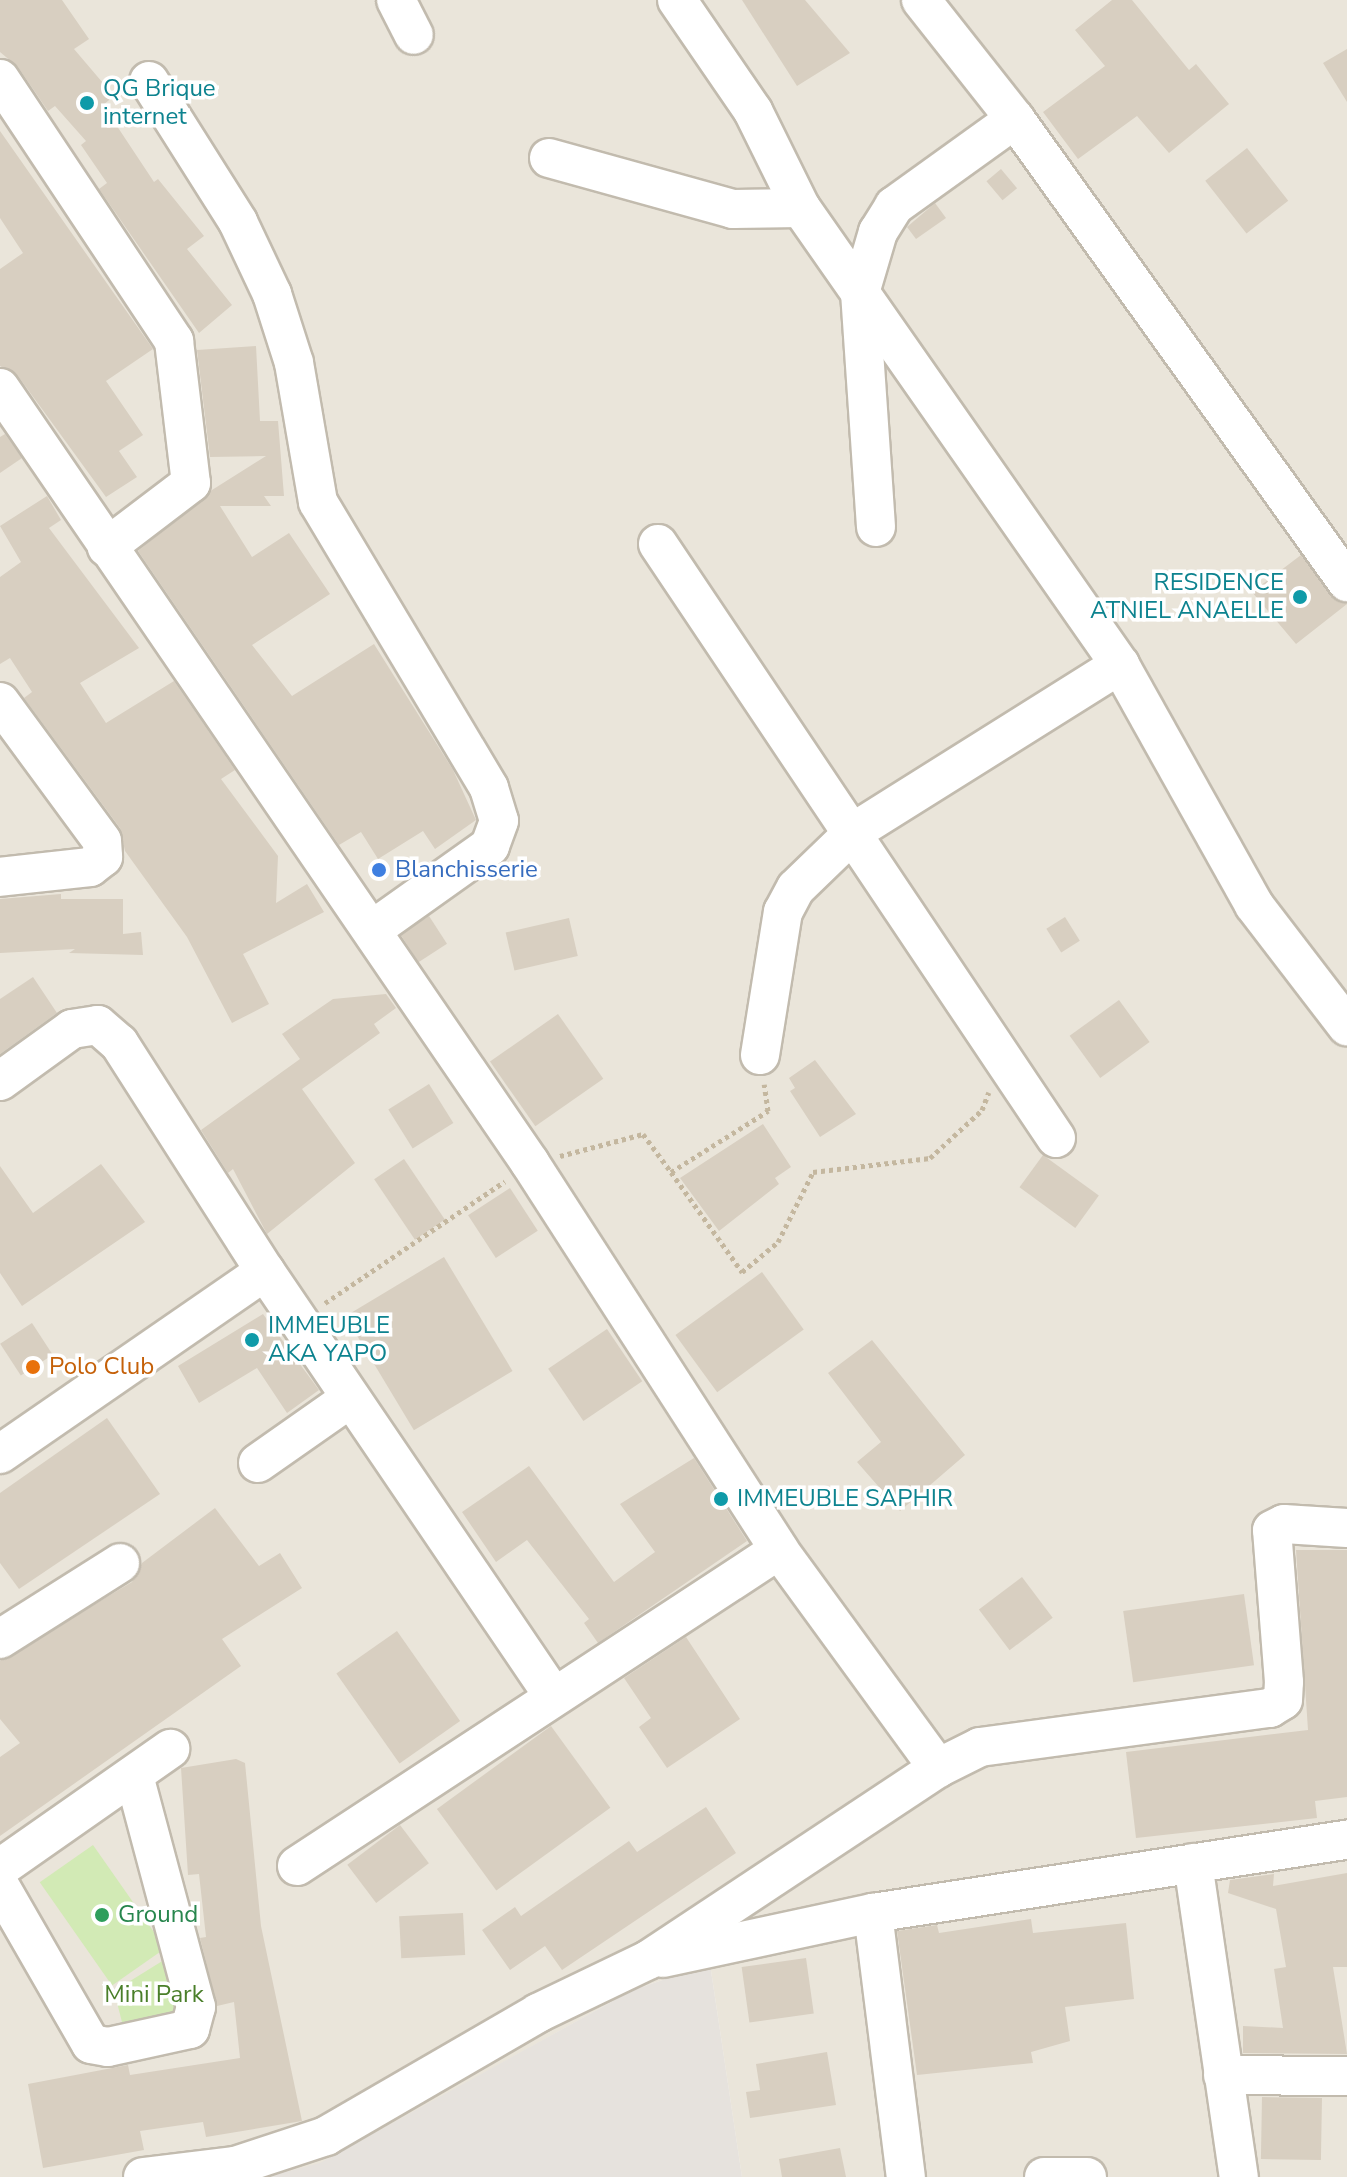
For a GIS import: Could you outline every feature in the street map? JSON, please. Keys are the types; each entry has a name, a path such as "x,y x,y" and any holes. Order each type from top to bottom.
{"street":[{"path":"396,0 414,35"},
{"path":"677,0 753,111 801,208 1120,665 1254,905 1347,1026"},
{"path":"921,0 1015,119 1347,582"},
{"path":"0,79 174,341 191,483 107,547"},
{"path":"149,81 238,222 272,294 294,363 318,502 489,788 499,821 490,846 372,930"},
{"path":"876,527 860,293 878,232 894,206 1015,119"},
{"path":"549,158 733,209 801,208"},
{"path":"0,388 530,1163 779,1550 938,1768"},
{"path":"658,544 855,831 1056,1138"},
{"path":"760,1055 783,912 796,888 855,831 1120,665"},
{"path":"0,702 102,841 103,857 90,867 0,877"},
{"path":"0,1081 72,1029 98,1025 119,1043 265,1271 552,1694"},
{"path":"0,1454 265,1271"},
{"path":"258,1463 351,1398"},
{"path":"143,2177 235,2166 326,2136 538,2013 648,1960 938,1768 1010,1739 1270,1708 1283,1700 1284,1682 1272,1530 1284,1524 1347,1528"},
{"path":"297,1866 552,1694 779,1550"},
{"path":"0,1639 120,1563"},
{"path":"0,1868 170,1749"},
{"path":"0,1886 91,2044 108,2047 190,2029 196,2007 134,1775"},
{"path":"648,1960 873,1913 1347,1840"},
{"path":"1193,1863 1239,2177"},
{"path":"873,1913 906,2177"},
{"path":"1223,2075 1347,2076"},
{"path":"1044,2177 1087,2177"}],"path":[{"path":"671,1172 768,1111 760,1055"},
{"path":"301,1320 530,1163 643,1134 742,1272 778,1242 813,1172 930,1158 982,1110 1002,1059"}],"shaded area":[{"path":"0,0 1347,0 1347,2177 742,2177 710,1964 633,1990 320,2164 266,2177 0,2177"},
{"path":"710,1964 742,2177 266,2177 320,2163 633,1990"}],"green space":[{"name":"Ground","path":"93,1845 165,1948 112,1985 40,1882"},
{"name":"Mini Park","path":"172,1955 186,2012 123,2026 114,1991"}],"building":[{"path":"0,0 62,0 89,39 74,49 114,96 103,105 154,182 158,179 204,236 187,249 232,305 199,333 99,189 107,183 81,145 86,141 55,106 48,111 18,67 0,52"},
{"path":"742,0 805,0 850,53 797,86"},
{"path":"1112,0 1132,0 1189,70 1196,64 1229,104 1169,153 1137,116 1078,159 1043,112 1105,66 1075,30"},
{"path":"1347,49 1347,102 1323,63"},
{"path":"0,131 153,349 106,381 143,435 119,451 137,477 106,497 18,376 0,366 0,269 23,253 0,218"},
{"path":"1247,148 1288,201 1246,233 1205,181"},
{"path":"1001,169 1017,188 1003,200 986,181"},
{"path":"935,203 946,218 916,239 907,227"},
{"path":"256,346 260,421 278,421 284,496 264,496 271,506 220,506 252,557 289,533 330,594 252,645 292,696 374,644 453,770 476,820 435,849 423,831 378,859 361,832 339,845 138,551 212,490 266,456 210,457 197,350"},
{"path":"5,434 22,458 0,473 0,437"},
{"path":"47,496 61,520 49,528 139,648 80,683 106,723 174,681 235,770 221,779 278,856 276,903 307,884 324,912 243,954 269,1004 232,1023 187,937 125,851 120,828 24,698 32,692 10,658 0,664 0,577 21,562 0,526"},
{"name":"RESIDENCE ATNIEL ANAELLE","path":"1301,555 1330,595 1347,604 1296,644 1252,592"},
{"path":"61,894 61,899 123,899 123,934 141,932 143,955 69,953 75,949 0,953 0,899"},
{"path":"429,916 447,944 418,962 400,935"},
{"path":"1065,917 1080,941 1061,952 1046,929"},
{"path":"569,918 578,956 514,971 506,933"},
{"path":"33,977 57,1013 0,1054 0,999"},
{"path":"386,994 396,1008 374,1024 380,1033 302,1089 355,1163 267,1234 233,1169 228,1173 201,1130 300,1059 282,1034 333,999"},
{"path":"1119,1000 1150,1042 1100,1078 1070,1036"},
{"path":"558,1014 603,1079 535,1126 490,1062"},
{"path":"815,1060 856,1114 820,1137 790,1091 795,1088 789,1078"},
{"path":"429,1084 453,1123 413,1148 388,1109"},
{"path":"763,1124 791,1167 775,1178 779,1184 719,1231 680,1178"},
{"path":"1043,1155 1099,1196 1075,1228 1019,1187"},
{"path":"404,1159 445,1220 415,1240 374,1179"},
{"path":"101,1164 145,1222 22,1306 0,1273 0,1166 33,1213"},
{"path":"510,1188 538,1231 496,1258 468,1215"},
{"path":"444,1257 513,1371 414,1430 345,1316"},
{"path":"762,1272 804,1329 717,1392 675,1335"},
{"name":"IMMEUBLE AKA YAPO","path":"263,1314 319,1390 287,1413 257,1368 199,1403 178,1366"},
{"path":"32,1323 53,1355 21,1376 0,1344"},
{"path":"607,1329 642,1381 583,1421 548,1369"},
{"path":"872,1340 965,1455 900,1511 857,1462 881,1442 828,1373"},
{"path":"107,1418 160,1494 19,1589 0,1563 0,1493"},
{"path":"694,1458 747,1541 598,1643 584,1623 589,1619 527,1540 496,1562 462,1512 529,1466 614,1582 655,1552 620,1504"},
{"path":"215,1508 259,1566 280,1553 302,1588 222,1639 241,1666 0,1836 0,1757 20,1743 0,1719 0,1661 132,1582 142,1563"},
{"path":"1296,1550 1347,1550 1347,1797 1315,1801 1317,1818 1136,1838 1126,1752 1308,1730"},
{"path":"1022,1577 1053,1618 1010,1650 979,1609"},
{"path":"1244,1594 1254,1665 1133,1682 1123,1611"},
{"path":"397,1631 460,1721 399,1764 336,1673"},
{"path":"686,1637 740,1719 667,1768 639,1727 651,1718 624,1678"},
{"path":"551,1726 610,1808 496,1891 437,1809"},
{"path":"236,1759 245,1763 261,1926 302,2121 206,2137 203,2122 140,2131 144,2150 43,2168 28,2084 128,2065 130,2075 240,2058 234,2002 217,2006 200,1938 206,1937 199,1874 188,1875 181,1768"},
{"path":"706,1807 736,1853 562,1970 545,1946 510,1970 482,1930 515,1907 521,1916 629,1841 637,1852"},
{"path":"400,1825 429,1863 376,1903 347,1865"},
{"path":"1347,1873 1347,1967 1333,1967 1347,2054 1243,2053 1243,2026 1283,2028 1274,1969 1286,1967 1276,1909 1228,1893 1230,1880 1274,1874 1273,1886"},
{"path":"463,1913 465,1955 401,1958 399,1916"},
{"path":"1031,1919 1033,1933 1126,1923 1134,1999 1065,2007 1070,2041 1031,2052 1033,2063 917,2075 897,1931 937,1925 939,1933"},
{"path":"806,1958 814,2013 749,2023 742,1967"},
{"path":"827,2052 836,2105 750,2118 746,2092 760,2090 756,2064"},
{"path":"1262,2097 1322,2098 1321,2160 1261,2159"},
{"path":"840,2148 846,2177 782,2177 779,2159"}],"place":[{"name":"QG Brique internet","path":"87,103"},
{"name":"RESIDENCE ATNIEL ANAELLE","path":"1300,597"},
{"name":"Blanchisserie","path":"379,870"},
{"name":"IMMEUBLE AKA YAPO","path":"252,1340"},
{"name":"Polo Club","path":"33,1367"},
{"name":"IMMEUBLE SAPHIR","path":"721,1499"},
{"name":"Ground","path":"102,1915"}]}
